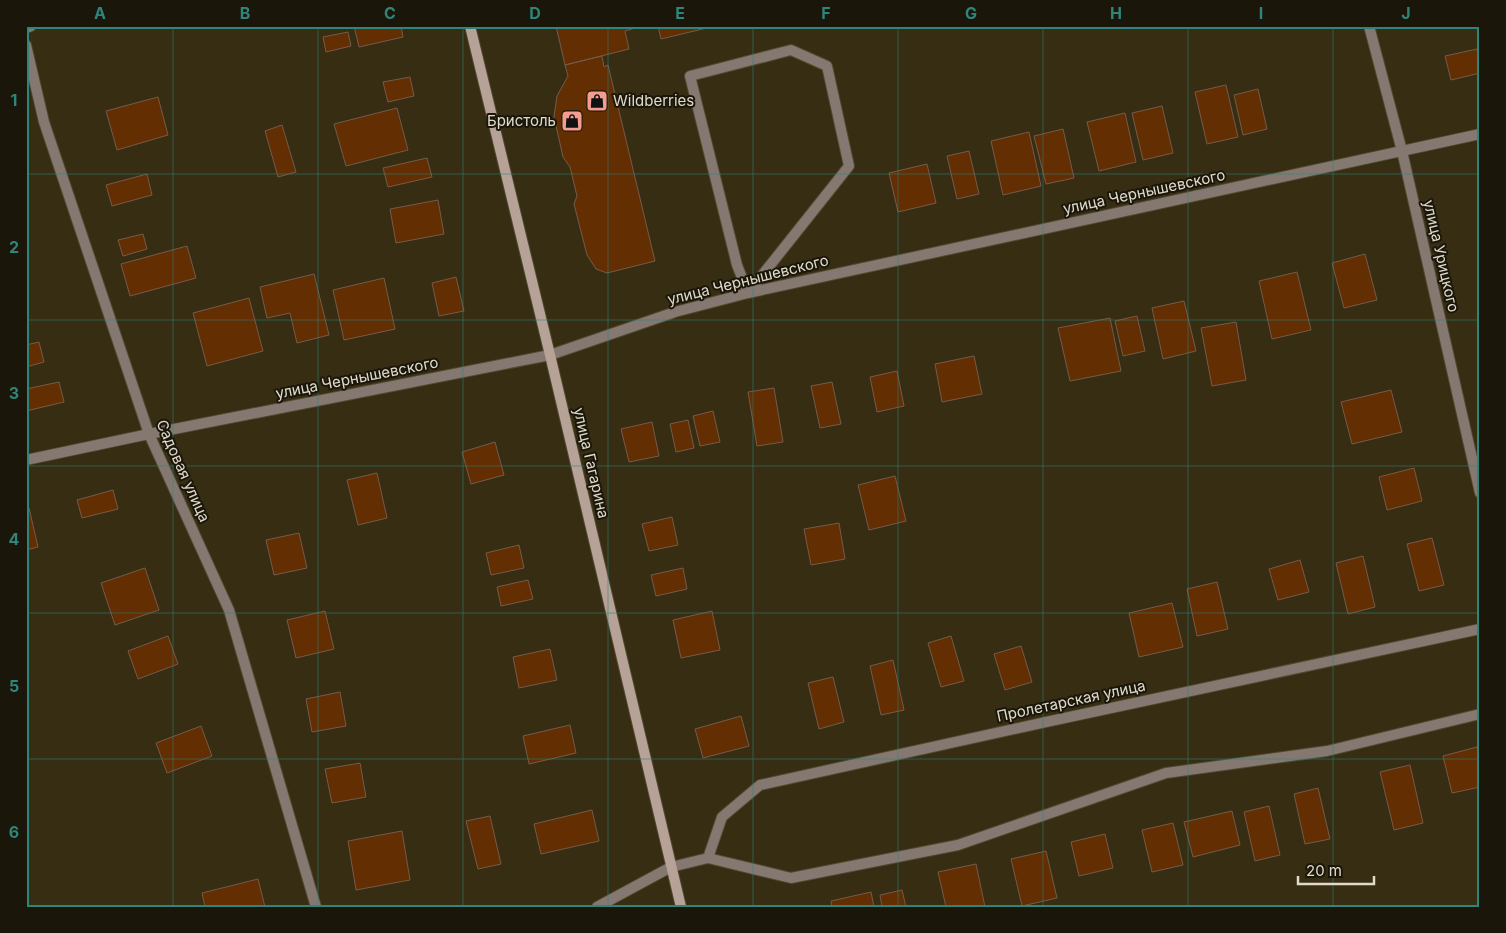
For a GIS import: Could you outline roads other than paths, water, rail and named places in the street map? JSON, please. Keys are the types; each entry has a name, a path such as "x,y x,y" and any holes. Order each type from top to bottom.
{"main road":[{"name":"улица Гагарина","path":"470,26 681,907"}],"street":[{"path":"26,28 31,26"},
{"name":"улица Урицкого","path":"1369,26 1402,151 1480,493"},
{"name":"Садовая улица","path":"26,45 44,122 149,434 229,610 316,907"},
{"path":"791,50 826,66 850,166 748,293 737,265 690,76 791,50"},
{"name":"улица Чернышевского","path":"26,460 550,354 674,312 748,293 1480,134"},
{"name":"Пролетарская улица","path":"708,858 722,817 760,785 1480,629"},
{"path":"597,907 671,867 708,858 791,878 958,845 1166,773 1327,751 1480,714"}],"place":[{"name":"Wildberries","path":"597,101"},
{"name":"Бристоль","path":"572,121"}]}
